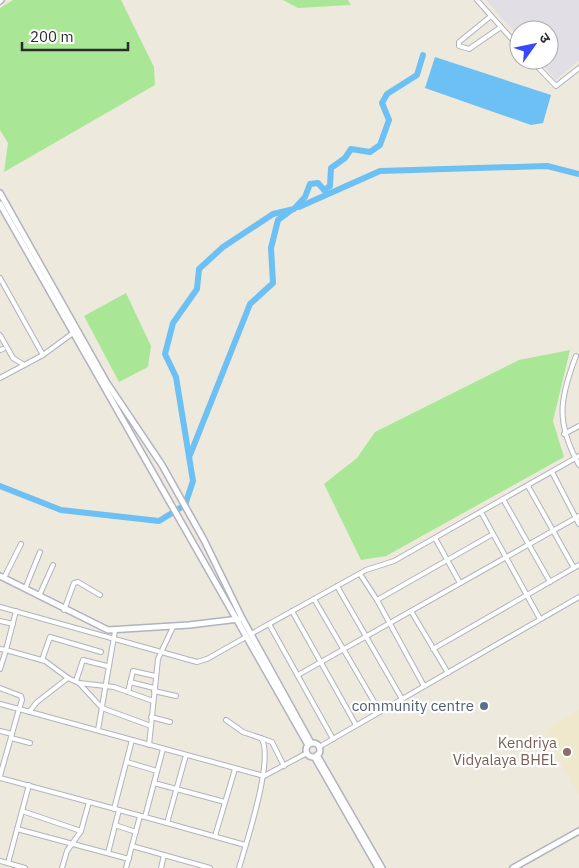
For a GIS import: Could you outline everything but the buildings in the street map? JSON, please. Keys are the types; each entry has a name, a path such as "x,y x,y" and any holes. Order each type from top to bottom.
{"main road":[{"path":"0,193 107,383 162,465 204,540 239,619"},
{"path":"0,204 310,744 319,747 316,756 378,868"},
{"path":"2,577 103,629 115,631 239,619"},
{"path":"310,744 307,753 316,756 382,868"},
{"path":"513,868 579,831"}],"street":[{"path":"477,0 509,36"},
{"path":"491,16 459,42 459,46 469,49 501,28"},
{"path":"541,70 556,86 579,68"},
{"path":"0,278 43,355"},
{"path":"0,378 43,355 73,333"},
{"path":"0,335 2,348 15,360 24,365"},
{"path":"576,356 564,393 561,415 564,434 577,457 579,465"},
{"path":"564,434 579,426"},
{"path":"0,606 200,662 337,586 360,574 389,563 435,538 577,457"},
{"path":"552,472 577,516 579,524"},
{"path":"528,486 574,568"},
{"path":"503,499 550,582"},
{"path":"480,512 540,619"},
{"path":"298,675 577,516"},
{"path":"376,600 493,534"},
{"path":"435,538 460,583"},
{"path":"2,577 21,544"},
{"path":"25,589 40,552"},
{"path":"39,596 53,565"},
{"path":"433,649 579,565"},
{"path":"360,574 424,686"},
{"path":"64,610 74,583 78,582 100,595"},
{"path":"337,586 402,699"},
{"path":"319,747 579,597"},
{"path":"314,599 380,712"},
{"path":"0,669 16,611"},
{"path":"292,611 356,725"},
{"path":"411,611 448,673"},
{"path":"0,621 13,624"},
{"path":"269,624 333,738"},
{"path":"149,745 155,676 160,652 173,626"},
{"path":"98,730 107,666 115,631"},
{"path":"42,660 48,640 52,637 101,652"},
{"path":"0,649 42,660 68,678 78,682 114,687 153,701"},
{"path":"78,682 83,660 107,666"},
{"path":"128,692 133,671 155,676"},
{"path":"29,712 37,702 68,678"},
{"path":"78,682 102,708 151,726"},
{"path":"130,682 176,696"},
{"path":"0,688 20,696 22,700 2,760 0,777 245,845"},
{"path":"0,704 264,776 307,753"},
{"path":"152,717 170,722"},
{"path":"226,720 243,732 274,743 284,766"},
{"path":"0,731 30,743"},
{"path":"239,868 264,776 266,747 261,738"},
{"path":"108,853 132,740"},
{"path":"126,868 136,832 154,783 163,749"},
{"path":"167,823 186,755"},
{"path":"126,762 157,771"},
{"path":"214,836 235,768"},
{"path":"154,783 225,802"},
{"path":"8,863 29,785"},
{"path":"62,868 72,842 81,831 89,802"},
{"path":"22,811 81,831"},
{"path":"115,825 136,832"},
{"path":"17,829 72,842 129,859"},
{"path":"132,846 196,866 210,868"},
{"path":"161,868 164,855"},
{"path":"0,861 25,868"}],"shaded area":[{"path":"486,0 579,0 579,60 556,80 548,70 559,70 559,20 509,20 509,26"},
{"name":"Kendriya Vidyalaya BHEL","path":"579,710 579,795 543,731"}],"green space":[{"path":"13,0 121,0 154,67 155,85 4,172 8,143 0,130 0,8"},
{"path":"283,0 348,0 351,5 298,8"},
{"path":"126,293 151,346 148,367 119,382 84,316"},
{"path":"570,350 553,421 564,457 386,556 361,560 324,484 357,458 375,432 519,360"}],"water":[{"path":"435,57 551,95 543,123 531,125 425,88"}],"waterway":[{"path":"0,486 61,510 159,521 185,505 193,481 176,377 165,354 173,323 197,289 199,269 223,247 273,214 294,209 305,197 310,184 318,183 324,190 330,186 331,168 345,158 351,149 370,152 380,145 389,120 382,103 387,94 417,75 423,55"},
{"path":"299,207 380,171 547,166 579,174"},
{"path":"190,455 250,304 273,283 271,248 278,220 290,211"}],"place":[{"name":"community centre","path":"484,706"},
{"name":"Kendriya Vidyalaya BHEL","path":"567,752"}]}
